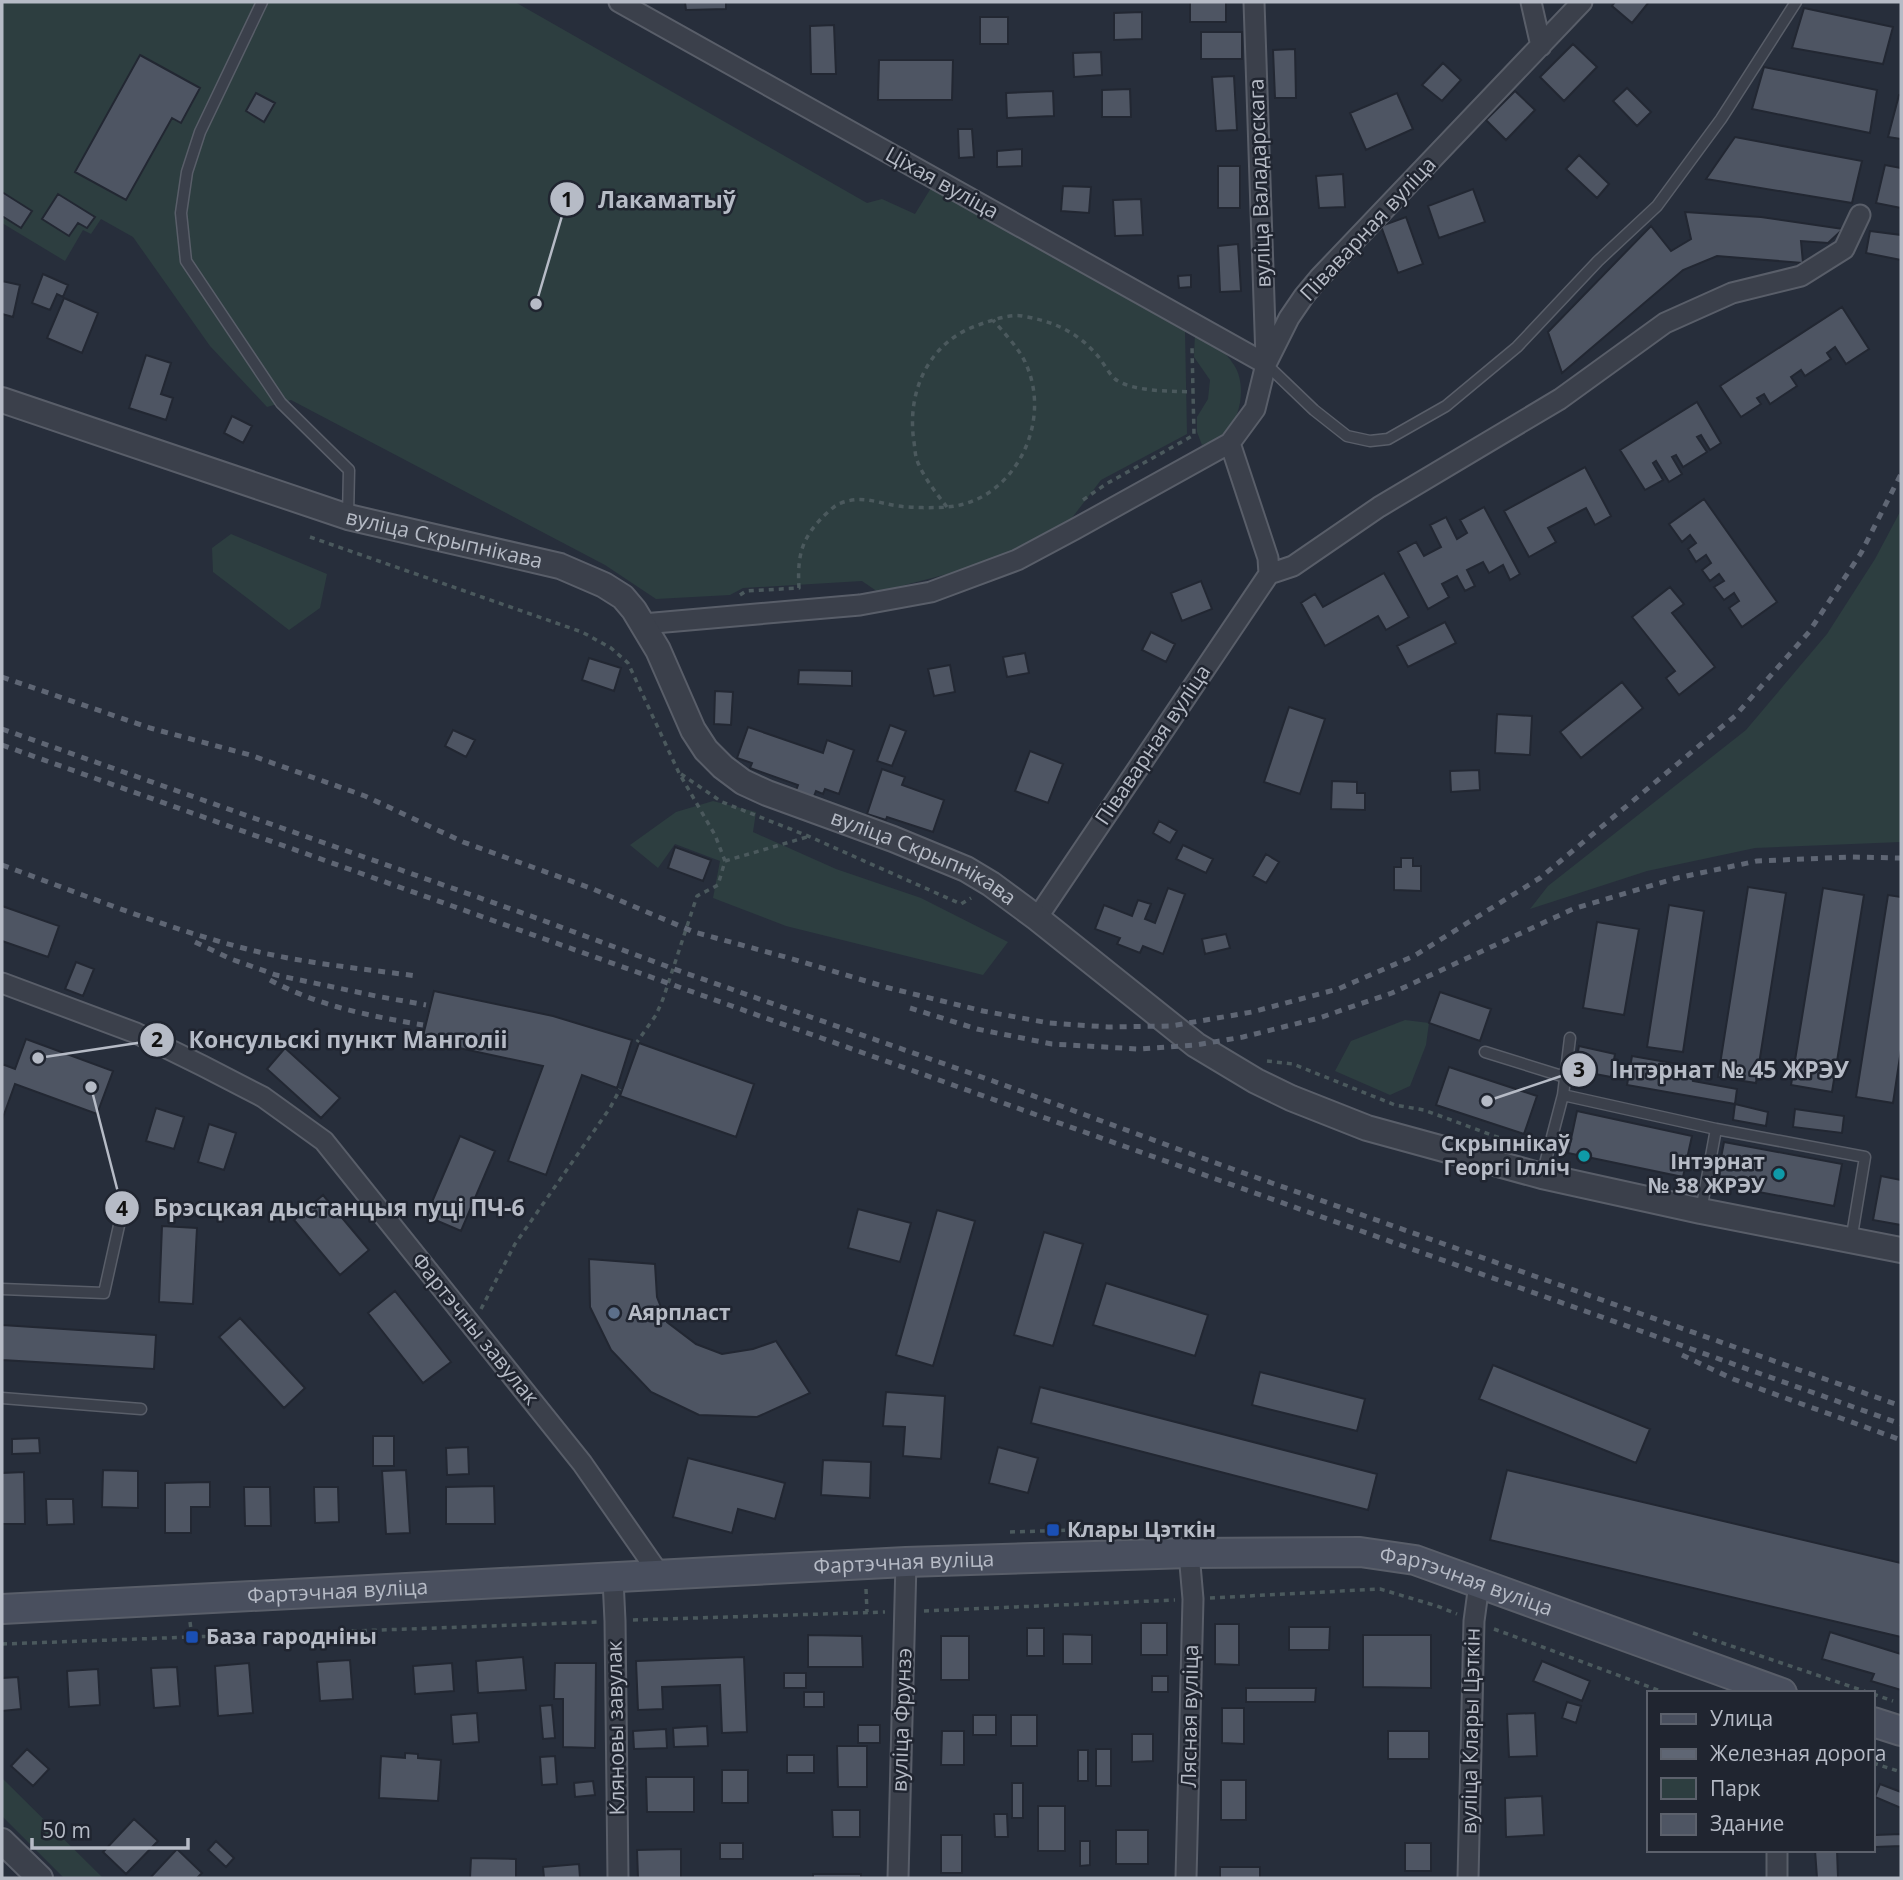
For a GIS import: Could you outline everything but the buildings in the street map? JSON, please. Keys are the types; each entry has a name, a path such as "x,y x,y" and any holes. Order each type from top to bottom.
{"main road":[{"name":"Фартэчная вуліца","path":"2,1609 906,1562 1189,1553 1360,1552 1415,1560 1776,1691"},
{"path":"1875,1723 1901,1731"}],"street":[{"name":"Ціхая вуліца","path":"618,2 1266,364"},
{"name":"вуліца Валадарскага","path":"1254,2 1266,364"},
{"path":"1531,2 1541,46"},
{"name":"Піваварная вуліца","path":"1230,443 1255,409 1266,364 1289,317 1304,296 1582,2"},
{"path":"643,624 860,605 931,592 1017,559 1230,443 1268,558 1269,574 1293,566 1379,507 1560,399 1665,323 1732,293 1801,276 1844,248 1860,215"},
{"name":"вуліца Скрыпнікава","path":"2,400 348,517 560,566 604,585 623,597 643,624 658,650 692,730 706,750 743,782 967,869 1037,918 1196,1045 1290,1098 1367,1128 1542,1176 1701,1211 1901,1250"},
{"name":"Піваварная вуліца","path":"1037,918 1269,574"},
{"name":"Фартэчны завулак","path":"2,984 136,1033 263,1097 324,1141 582,1463 660,1575"},
{"name":"Лясная вуліца","path":"1186,1878 1193,1599 1189,1553"},
{"name":"вуліца Фрунзэ","path":"898,1878 906,1562"},
{"name":"Кляновы завулак","path":"613,1578 618,1878"},
{"name":"вуліца Клары Цэткін","path":"1468,1878 1474,1621 1479,1584"},
{"path":"2,1840 40,1878"},
{"path":"1777,1852 1777,1878"}],"lane":[{"path":"262,2 200,132 187,172 181,213 186,261 281,404 349,470 348,517"},
{"path":"1266,364 1314,410 1347,436 1370,441 1388,439 1446,406 1517,347 1598,261 1657,206 1721,119 1796,2"},
{"path":"1542,1176 1563,1095 1570,1038"},
{"path":"1485,1052 1565,1077"},
{"path":"1563,1095 1716,1129 1865,1157 1851,1241"},
{"path":"1701,1211 1716,1129"},
{"path":"2,1289 104,1293 120,1221"},
{"path":"2,1398 141,1409"}],"path":[{"path":"947,507 929,484 917,460 911,425 916,392 927,363 946,342 967,328 1019,315 1055,324 1080,337 1115,379 1131,387 1193,393"},
{"path":"732,599 747,591 799,588 798,565 803,545 819,521 839,503 867,499 900,506 947,507 967,503 991,493 1012,471 1025,451 1034,423 1034,391 1025,362 993,320"},
{"path":"1074,506 1106,484 1194,435 1192,322"},
{"path":"310,537 582,632 611,648 628,663 679,773 715,835 725,861 718,885 697,896 663,999 656,1015 637,1042"},
{"path":"679,773 722,802 808,836 961,904 972,898"},
{"path":"725,861 808,836"},
{"path":"1259,1060 1293,1064 1395,1105 1424,1110 1510,1142"},
{"path":"472,1328 515,1244 610,1108 620,1089"},
{"path":"2,1644 905,1612 1380,1589 1437,1606 1661,1691"},
{"path":"1875,1695 1901,1704"},
{"path":"1875,1764 1901,1772"}],"green space":[{"path":"2,2 515,2 867,203 882,199 915,214 931,188 1185,331 1187,434 1101,480 1068,523 986,564 878,592 862,581 743,588 730,595 656,599 605,565 291,400 267,407 210,346 133,237 101,219 91,234 83,230 65,261 2,223"},
{"path":"1195,334 1217,346 1230,359 1238,372 1241,390 1239,409 1231,425 1221,437 1202,445 1197,432 1197,417 1208,399 1210,380 1194,357"},
{"path":"1901,510 1901,842 1755,848 1647,871 1530,909 1548,886 1746,730 1827,634 1875,559"},
{"path":"231,534 327,574 320,608 289,630 213,572 212,548"},
{"path":"713,801 756,812 753,832 836,869 921,898 1008,942 983,975 786,926 713,898 720,861 675,844 658,868 630,845 676,812"},
{"path":"1405,1020 1429,1023 1426,1045 1410,1086 1390,1095 1335,1071 1351,1041"},
{"path":"2,1778 103,1878 64,1878 2,1816"}],"railway":[{"path":"2,677 150,728 250,755 365,796 463,842 593,889 694,932 889,988 983,1011 1049,1023 1108,1027 1171,1026 1252,1012 1338,989 1414,956 1540,878 1735,716 1809,632 1861,553 1901,474"},
{"path":"2,729 1901,1406"},
{"path":"2,745 1901,1424"},
{"path":"910,1008 977,1029 1052,1044 1138,1049 1196,1045 1243,1037 1319,1018 1392,993 1573,909 1677,878 1757,861 1901,858"},
{"path":"2,865 226,944 298,960 417,976"},
{"path":"195,942 231,959 276,975 426,1005"},
{"path":"270,980 326,1003 364,1014 423,1025"},
{"path":"1682,1355 1733,1379 1901,1440"}],"place":[{"name":"Лакаматыў","path":"536,304"},
{"name":"Консульскі пункт Манголіі","path":"38,1058"},
{"name":"Брэсцкая дыстанцыя пуці ПЧ-6","path":"91,1087"},
{"name":"Інтэрнат № 45 ЖРЭУ","path":"1487,1101"},
{"name":"Скрыпнікаў Георгі Ілліч","path":"1584,1156"},
{"name":"Інтэрнат № 38 ЖРЭУ","path":"1779,1174"},
{"name":"Аярпласт","path":"614,1313"},
{"name":"Клары Цэткін","path":"1053,1530"},
{"name":"База гародніны","path":"192,1637"}]}
